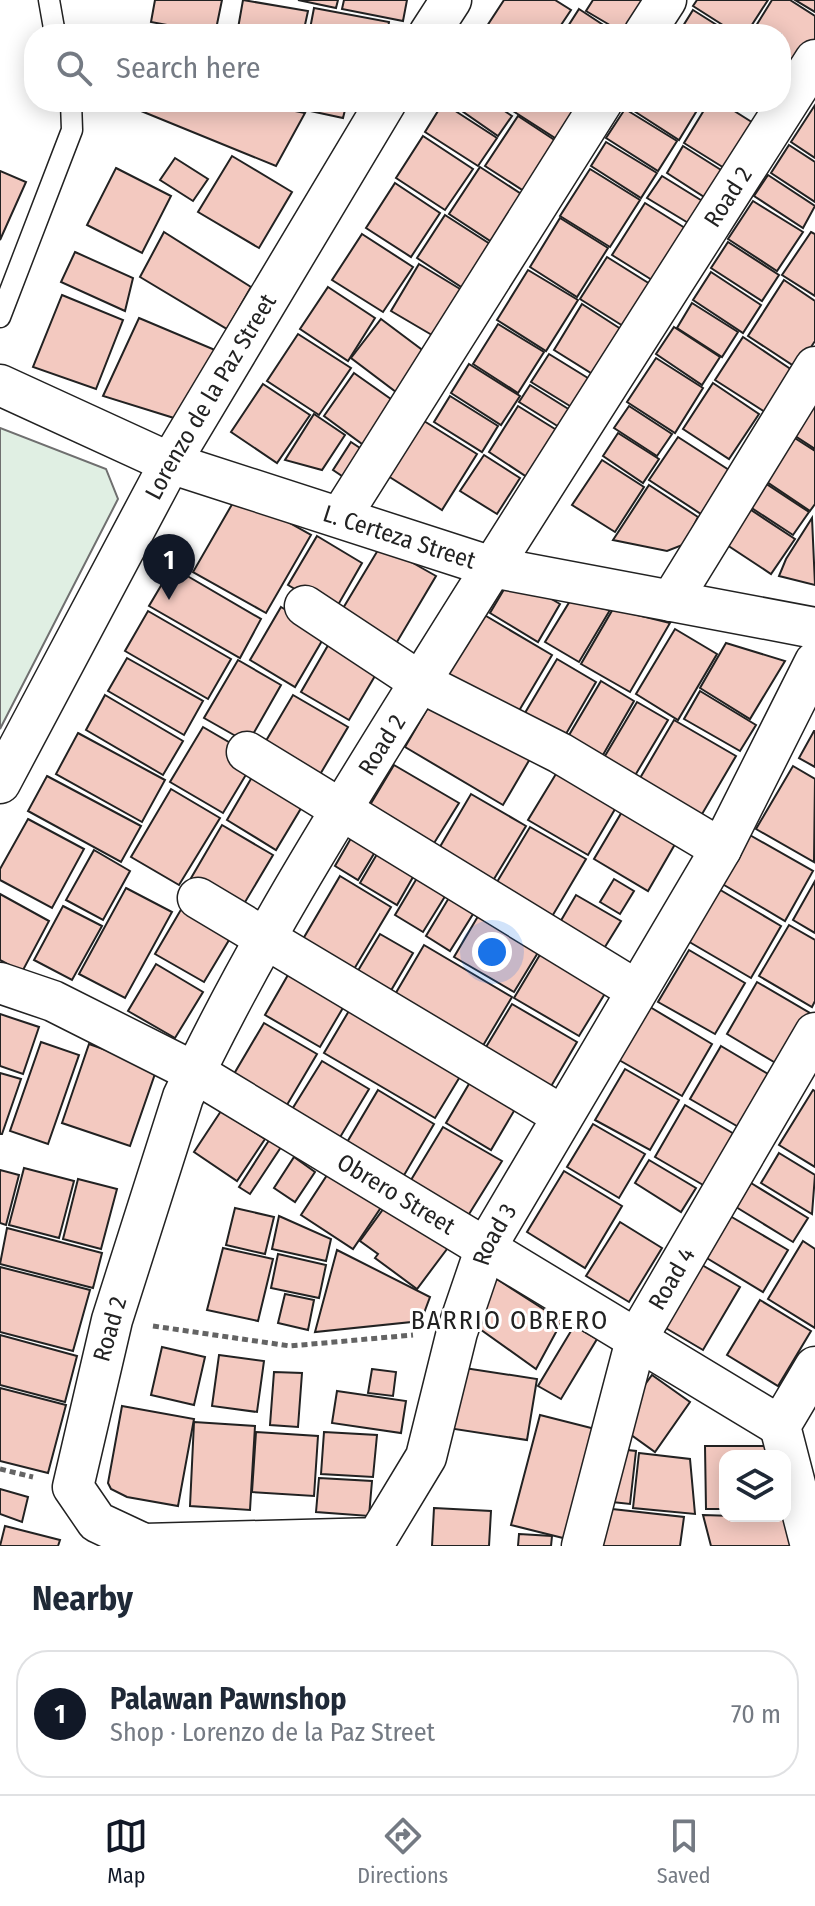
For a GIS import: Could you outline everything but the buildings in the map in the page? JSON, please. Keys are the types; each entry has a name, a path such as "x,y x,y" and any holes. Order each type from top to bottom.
{"street":[{"path":"435,24 451,0"},
{"path":"650,24 666,0"},
{"name":"Road 2","path":"791,98 815,60"},
{"name":"Lorenzo de la Paz Street","path":"0,783 170,463 380,112"},
{"path":"341,516 596,112"},
{"name":"Road 2","path":"73,1487 112,1320 183,1097 194,1072 264,941 341,811 492,567 782,112"},
{"path":"671,601 815,367"},
{"name":"L. Certeza Street","path":"0,385 170,463 492,567 815,628"},
{"path":"305,606 420,682 560,753 721,849"},
{"name":"Road 3","path":"73,1487 97,1522 144,1544 377,1538 426,1457 457,1332 486,1247 561,1115 721,849 815,662"},
{"path":"247,752 636,990"},
{"path":"198,898 264,941 561,1115"},
{"name":"Obrero Street","path":"0,983 53,1001 194,1072 780,1426"},
{"name":"Road 4","path":"582,1546 636,1340 815,1033"},
{"path":"811,1546 780,1426 815,1367"}],"lane":[{"path":"49,0 53,24"},
{"path":"0,317 72,130 71,112"}],"path":[{"path":"112,1320 290,1346 457,1332"}],"green space":[{"path":"0,428 106,469 118,499 0,729"}],"place":[{"name":"Palawan Pawnshop","path":"169,600"}],"district":[{"name":"BARRIO OBRERO","path":"510,1320"}]}
